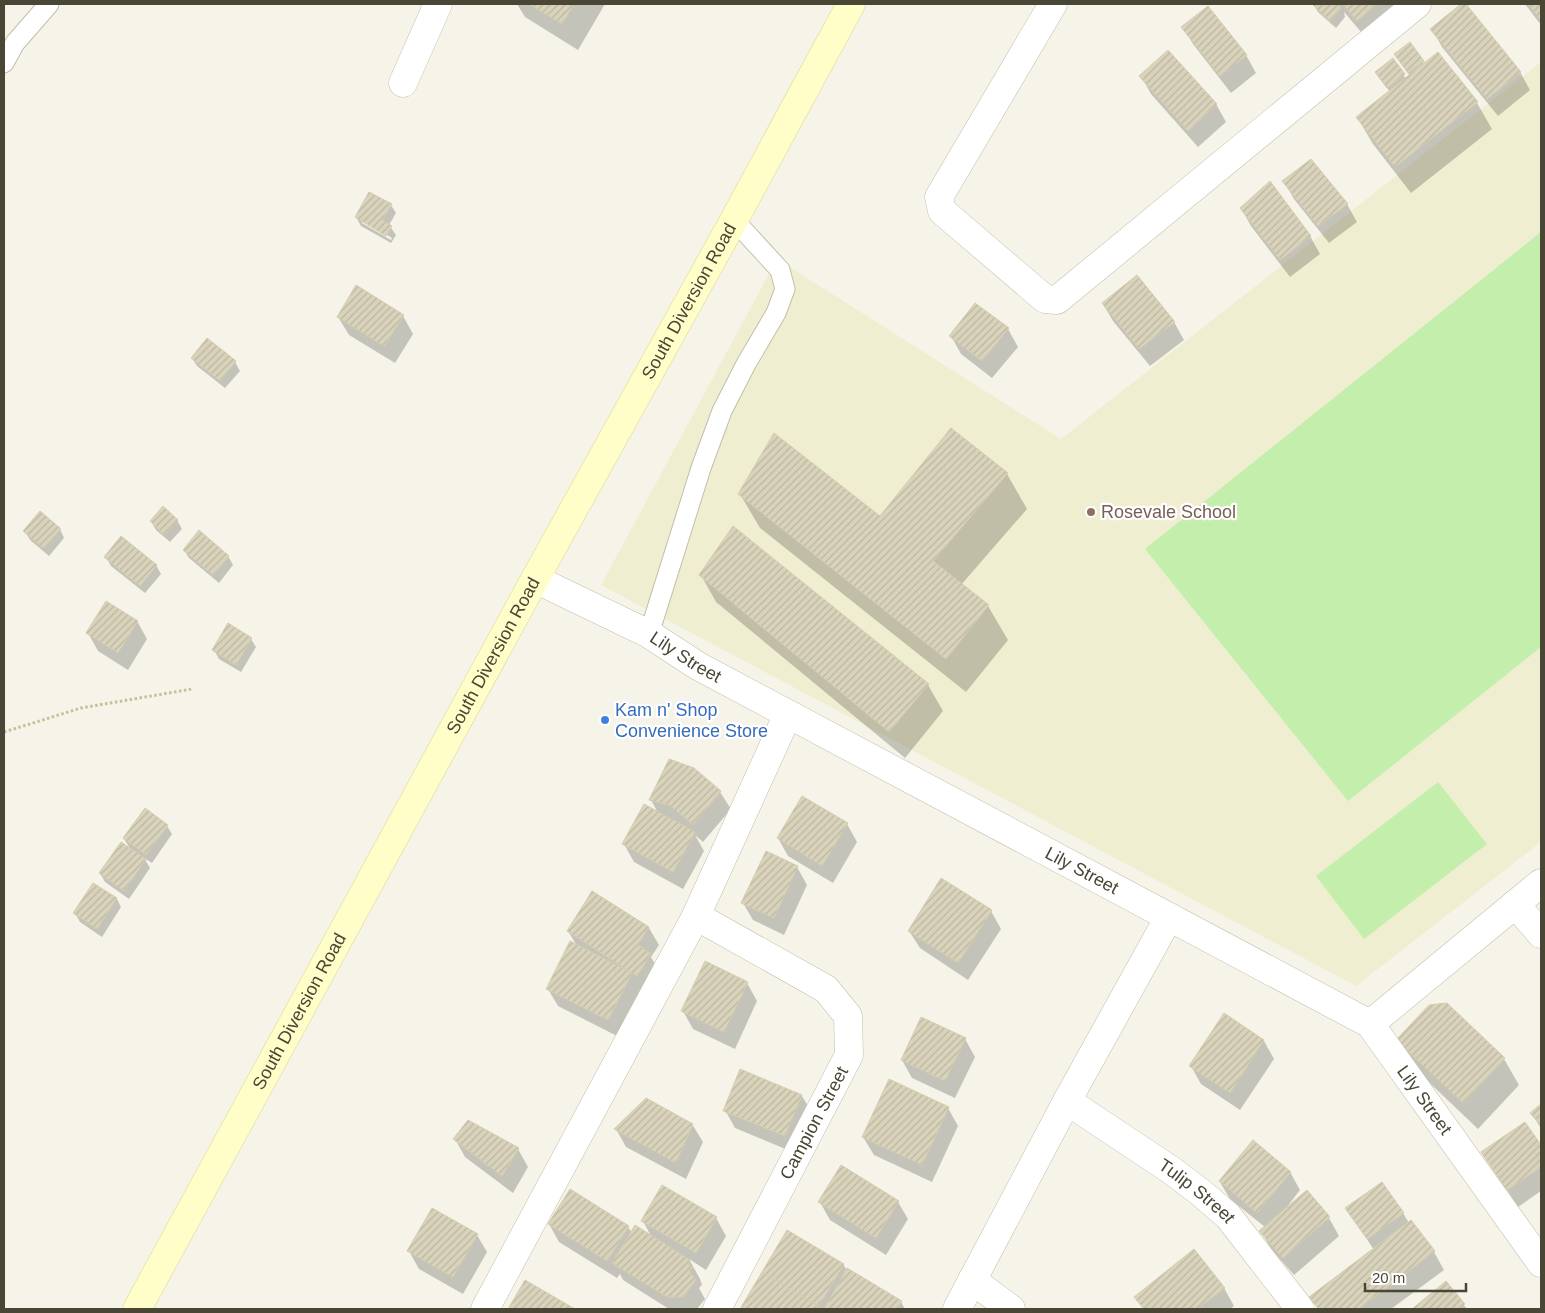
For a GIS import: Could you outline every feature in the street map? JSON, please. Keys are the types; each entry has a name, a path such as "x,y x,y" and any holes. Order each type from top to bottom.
{"main road":[{"name":"South Diversion Road","path":"137,1309 535,578 734,220 851,4"}],"street":[{"path":"403,83 438,4"},
{"path":"1053,4 939,197 942,211 1046,299 1057,300 1417,4"},
{"name":"Lily Street","path":"535,578 649,634 698,666 1370,1024 1541,1263"},
{"path":"485,1309 696,916 788,714"},
{"path":"1370,1024 1541,883"},
{"path":"1515,904 1541,934"},
{"name":"Campion Street","path":"696,916 826,989 848,1016 849,1055 716,1309"},
{"path":"957,1309 1067,1101 1169,917"},
{"name":"Tulip Street","path":"1067,1101 1171,1170 1228,1216 1300,1309"},
{"path":"972,1280 1011,1309"}],"lane":[{"path":"4,63 15,44 49,4"},
{"path":"649,634 701,468 722,411 746,364 776,313 785,289 780,270 734,220"}],"path":[{"path":"4,732 81,708 192,689"}],"shaded area":[{"name":"Rosevale School","path":"1541,62 1541,842 1356,986 601,585 777,259 1061,439"}],"green space":[{"path":"1541,232 1541,647 1348,801 1145,549"},
{"path":"1438,782 1487,844 1364,939 1316,876"}],"building":[{"path":"529,4 574,4 562,24"},
{"path":"1312,4 1337,4 1341,8 1330,21"},
{"path":"1343,4 1377,4 1357,21"},
{"path":"1461,4 1466,4 1521,72 1487,99 1430,29"},
{"path":"1528,4 1541,4 1541,21"},
{"path":"1208,6 1247,55 1220,76 1181,27"},
{"path":"1410,42 1424,61 1408,73 1394,54"},
{"path":"1168,50 1217,104 1188,131 1139,76"},
{"path":"1438,52 1478,102 1395,167 1356,117"},
{"path":"1393,58 1405,74 1387,88 1375,72"},
{"path":"1311,159 1348,204 1318,226 1282,181"},
{"path":"1270,181 1311,236 1280,260 1240,208"},
{"path":"369,192 392,204 382,220 392,226 386,236 355,217"},
{"path":"1137,275 1175,322 1139,349 1102,303"},
{"path":"356,285 404,315 384,346 337,317"},
{"path":"975,303 1009,328 982,361 949,336"},
{"path":"207,338 236,361 220,381 191,358"},
{"path":"951,428 1008,473 933,561 989,605 946,659 738,494 774,433 880,516"},
{"path":"163,506 178,520 164,535 150,521"},
{"path":"40,511 61,529 43,548 23,531"},
{"path":"733,526 929,684 889,732 699,575"},
{"path":"199,530 229,556 213,575 183,550"},
{"path":"121,536 157,565 140,586 104,557"},
{"path":"106,601 138,621 118,653 86,633"},
{"path":"228,623 252,638 236,665 212,650"},
{"path":"669,759 694,768 721,791 693,825 671,806 649,800"},
{"path":"802,796 848,823 822,866 777,838"},
{"path":"644,804 695,832 673,872 622,844"},
{"path":"145,808 168,825 146,855 123,838"},
{"path":"121,842 146,859 124,891 99,873"},
{"path":"766,851 798,866 774,918 741,903"},
{"path":"941,878 992,910 958,963 908,931"},
{"path":"93,883 117,898 97,929 73,913"},
{"path":"592,891 649,927 638,945 651,954 637,976 567,931"},
{"path":"570,941 632,973 608,1020 546,989"},
{"path":"705,961 748,982 724,1032 681,1011"},
{"path":"1447,1003 1505,1058 1463,1103 1396,1040 1429,1005"},
{"path":"1224,1013 1264,1040 1230,1093 1189,1066"},
{"path":"921,1017 966,1038 945,1081 901,1060"},
{"path":"740,1069 802,1095 785,1136 723,1111"},
{"path":"889,1079 949,1107 922,1165 862,1137"},
{"path":"646,1098 693,1124 676,1163 614,1129"},
{"path":"1541,1104 1541,1126 1530,1113"},
{"path":"468,1120 519,1148 502,1176 453,1139"},
{"path":"1525,1122 1541,1145 1541,1167 1507,1190 1481,1152"},
{"path":"1253,1140 1291,1172 1257,1213 1219,1181"},
{"path":"841,1165 899,1201 876,1238 818,1202"},
{"path":"1382,1182 1404,1213 1367,1239 1345,1208"},
{"path":"662,1185 717,1217 696,1253 641,1221"},
{"path":"570,1189 629,1226 607,1261 548,1224"},
{"path":"1307,1190 1330,1217 1283,1258 1259,1231"},
{"path":"432,1208 478,1234 453,1277 407,1251"},
{"path":"1411,1220 1435,1251 1358,1309 1319,1309 1309,1297"},
{"path":"635,1225 690,1260 688,1264 693,1267 689,1271 696,1280 683,1297 667,1297 612,1263"},
{"path":"787,1230 844,1264 819,1306 762,1272"},
{"path":"1194,1249 1225,1288 1197,1309 1144,1309 1134,1297"},
{"path":"847,1268 902,1301 897,1309 824,1309"},
{"path":"762,1272 819,1306 817,1309 740,1309"},
{"path":"525,1280 575,1309 508,1309"},
{"path":"1446,1281 1465,1304 1459,1309 1412,1309"}],"place":[{"name":"Rosevale School","path":"1091,512"},
{"name":"Kam n' Shop Convenience Store","path":"605,720"}]}
